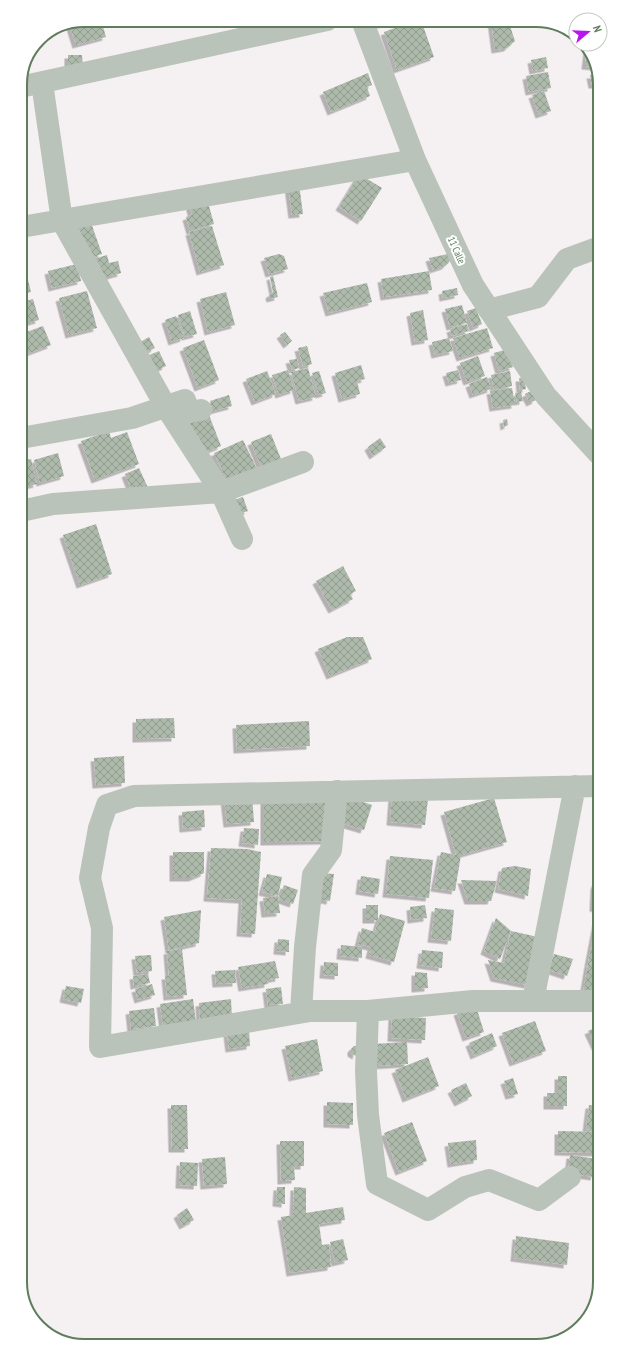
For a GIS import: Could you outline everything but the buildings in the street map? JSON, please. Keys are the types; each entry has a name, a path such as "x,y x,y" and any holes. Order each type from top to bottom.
{"street":[{"path":"27,86 295,27"},
{"name":"11 Calle","path":"365,27 415,160 473,286 546,396 593,448"},
{"path":"42,83 62,221 166,407 221,492 242,539"},
{"path":"27,226 415,160"},
{"path":"489,310 538,297 567,259 593,249"},
{"path":"27,437 132,418 186,400 189,412 201,410"},
{"path":"27,510 52,504 221,492 303,462"},
{"path":"534,1001 575,786"},
{"path":"593,786 134,796 107,805 99,828 90,878 102,928 100,1048 310,1011 368,1011 473,1001 593,1001"},
{"path":"301,1012 305,947 313,875 331,850 337,791"},
{"path":"368,1011 366,1071 368,1115 377,1184 428,1210 465,1187 489,1180 539,1200 570,1177"}]}
